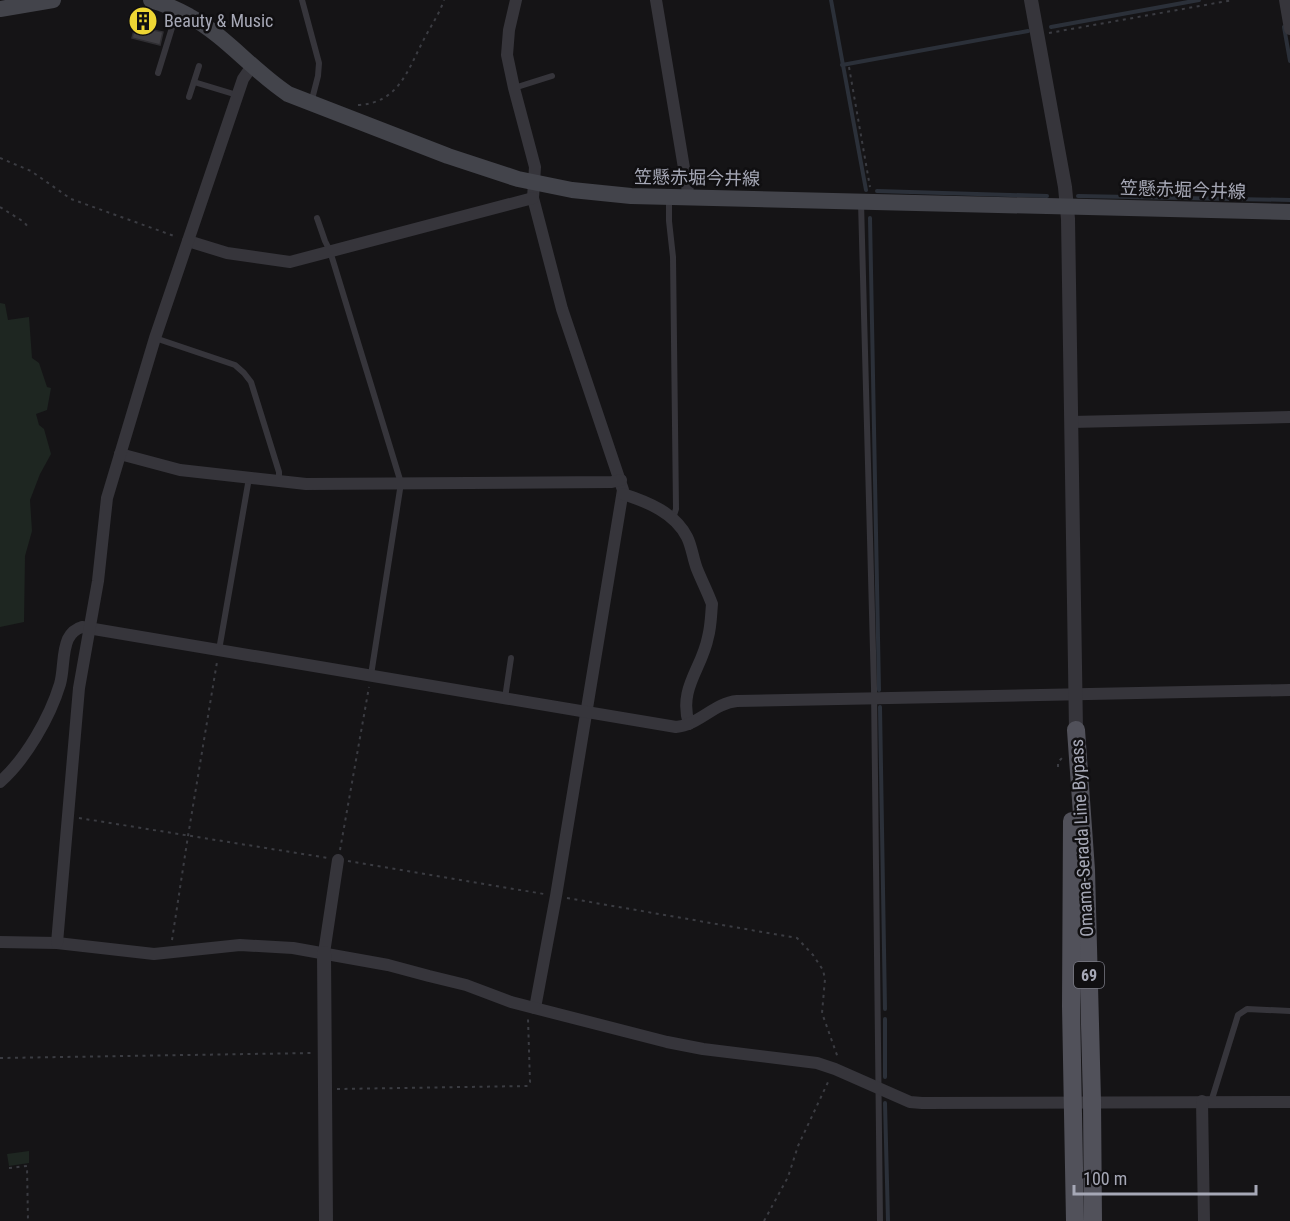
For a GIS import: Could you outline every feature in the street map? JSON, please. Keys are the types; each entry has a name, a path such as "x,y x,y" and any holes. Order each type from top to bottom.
{"main road":[{"path":"0,9 53,0"},
{"name":"笠懸赤堀今井線","path":"151,0 179,10 209,29 276,86 311,104 533,191 689,198 1290,212"},
{"name":"Omama-Serada Line Bypass","path":"1076,730 1086,870 1093,1221"},
{"name":"Omama-Serada Line Bypass","path":"1075,1221 1071,866 1076,730"}],"street":[{"path":"516,0 507,44 508,63 535,167 533,191 562,309 621,480 623,494 556,896 532,1008"},
{"path":"656,0 689,198"},
{"path":"1031,0 1067,206 1076,730"},
{"path":"1285,0 1290,30"},
{"path":"57,943 79,688 100,570 107,498 155,338 243,79 252,66"},
{"path":"188,241 221,252 284,262 330,251 533,191"},
{"path":"1071,422 1290,417"},
{"path":"120,454 180,470 306,484 612,482 621,480"},
{"path":"623,494 653,505 673,518 688,538 696,567 711,604 708,639 687,688 688,724"},
{"path":"0,782 24,756 55,696 62,676 69,638 77,628 676,727 688,724 732,702 1290,690"},
{"path":"326,1221 324,953 338,860"},
{"path":"0,942 57,943 140,953 171,953 240,945 272,946 324,953 466,985 532,1008 693,1047 802,1060 835,1069 910,1102 1290,1102"},
{"path":"1204,1221 1207,1101"}],"lane":[{"path":"302,0 319,63 311,104"},
{"path":"158,73 179,10"},
{"path":"189,97 199,66"},
{"path":"514,88 552,76"},
{"path":"194,82 238,95"},
{"path":"669,197 673,257 676,509 673,518"},
{"path":"866,201 880,1221"},
{"path":"318,218 401,483 371,675"},
{"path":"155,338 235,365 244,373 250,382 279,472 279,480"},
{"path":"219,650 250,477"},
{"path":"504,698 511,658"},
{"path":"1207,1101 1238,1015 1246,1009 1290,1011"}],"path":[{"path":"354,106 368,105 384,98 407,75 444,0"},
{"path":"1037,35 1233,0"},
{"path":"849,68 866,201"},
{"path":"0,159 31,171 70,199 188,241"},
{"path":"0,207 28,227"},
{"path":"171,953 219,650"},
{"path":"338,860 371,675"},
{"path":"68,817 556,896 796,938 813,955 823,970 825,978 822,1013 837,1053 835,1069 798,1146 788,1177 764,1221"},
{"path":"324,1090 528,1086 530,1082 528,1018 532,1008"},
{"path":"0,1058 324,1053"},
{"path":"9,1168 27,1166 28,1221"}],"shaded area":[{"path":"0,303 5,304 8,320 29,317 32,358 39,363 47,387 51,388 47,410 36,414 39,425 44,429 51,454 30,500 32,531 25,556 24,622 0,627"},
{"path":"29,1151 29,1163 9,1166 7,1154"}],"building":[{"name":"Beauty & Music","path":"140,7 152,11 148,29 163,32 160,45 132,38"}],"waterway":[{"path":"831,0 866,190"},
{"path":"1051,27 1199,0"},
{"path":"1284,27 1290,61"},
{"path":"842,65 1028,31"},
{"path":"877,191 1047,196"},
{"path":"1078,196 1290,200"},
{"path":"870,218 879,690"},
{"path":"880,707 885,1009"},
{"path":"885,1019 885,1077"},
{"path":"885,1103 888,1221"}],"place":[{"name":"Beauty & Music","path":"143,21"}]}
